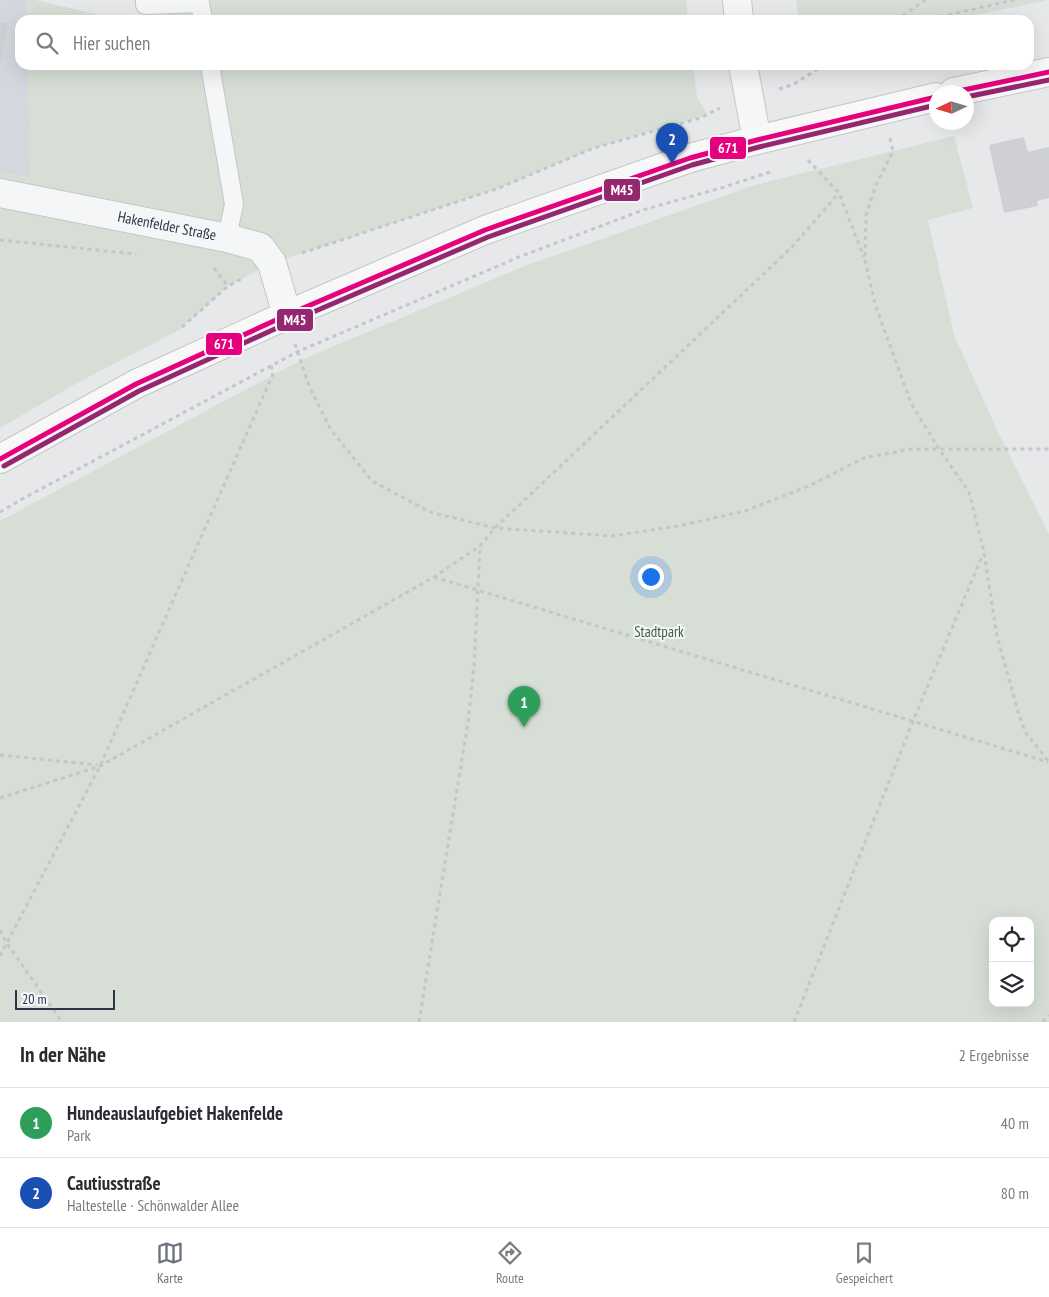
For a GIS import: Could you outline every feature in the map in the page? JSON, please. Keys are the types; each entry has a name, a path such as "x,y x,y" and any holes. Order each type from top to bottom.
{"main road":[{"path":"974,88 1049,72"},
{"path":"0,459 136,384 287,315 485,230 690,158 929,99"}],"street":[{"path":"737,0 738,15"},
{"path":"744,70 757,140"},
{"name":"Hakenfelder Straße","path":"0,193 227,238 260,247 272,263 287,315"}],"lane":[{"path":"145,0 145,4 200,4 202,15"},
{"path":"211,70 234,204 227,238"}],"path":[{"path":"903,15 925,0"},
{"path":"947,15 1014,0"},
{"path":"776,90 794,84 816,70"},
{"path":"209,262 228,286 272,263 499,188 594,148 700,118 722,107"},
{"path":"865,260 866,215 876,185 893,151 884,109"},
{"path":"808,160 839,193 865,260 875,304 911,403 968,492 984,552 997,636 1019,715 1025,732 1049,762"},
{"path":"0,512 298,352 519,258 643,210 721,188 775,170"},
{"path":"0,798 100,766 434,577 480,546 495,528 792,247 839,193"},
{"path":"0,240 140,254"},
{"path":"287,315 309,386 331,430 372,481 430,512 495,528 612,536 678,526 745,511 811,485 864,458 911,449 1049,449"},
{"path":"0,956 100,766 274,374 271,365"},
{"path":"419,1022 468,722 474,667 480,546"},
{"path":"794,1022 913,721 984,552"},
{"path":"434,577 1049,762"},
{"path":"0,755 100,766"},
{"path":"0,930 6,942 62,1022"},
{"path":"1043,1022 1049,1015"}],"shaded area":[{"path":"0,0 26,0 27,15 15,15 15,70 28,70 30,178 0,172"}],"green space":[{"path":"26,0 35,0 100,15 27,15"},
{"path":"178,0 686,0 688,15 166,15"},
{"path":"796,0 1048,0 976,15 798,15"},
{"path":"28,70 694,70 697,98 708,115 594,148 499,188 272,263 228,286 179,330 77,383 0,428 0,172 30,178"},
{"name":"Stadtpark","path":"954,136 973,208 928,220 954,335 998,432 1049,534 1049,1022 0,1022 0,521 301,360 525,266 755,185"}],"building":[{"path":"0,22 8,23 1,63 0,63"},
{"path":"1024,137 1028,152 1049,147 1049,198 1037,201 1038,206 1004,213 989,145"}],"transit line":[{"name":"671","path":"974,88 1049,72"},
{"name":"M45","path":"974,95 1049,80"},
{"name":"671","path":"0,459 136,384 287,315 485,230 690,158 929,99"},
{"name":"M45","path":"4,466 139,391 290,322 488,237 692,165 929,107"}],"place":[{"name":"Cautiusstraße","path":"672,164"},
{"name":"Hundeauslaufgebiet Hakenfelde","path":"524,727"}]}
